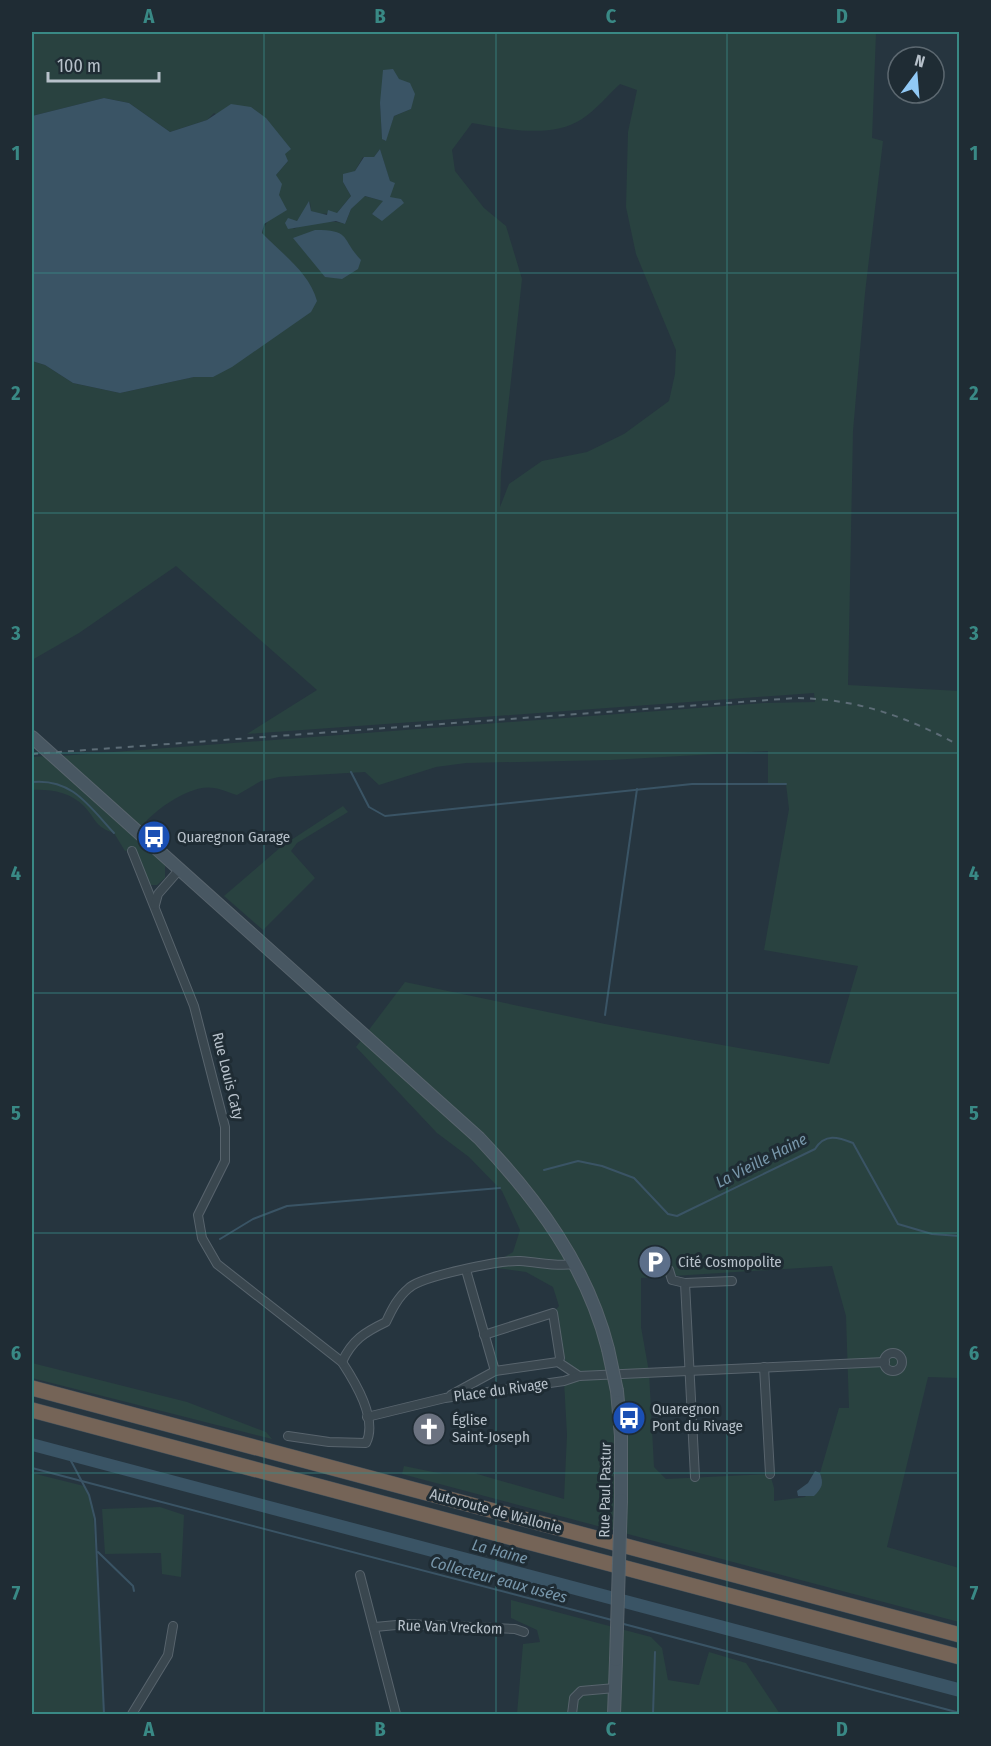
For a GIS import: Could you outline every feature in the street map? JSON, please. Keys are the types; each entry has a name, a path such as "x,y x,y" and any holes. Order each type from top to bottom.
{"highway":[{"name":"Autoroute de Wallonie","path":"32,1388 960,1635"},
{"name":"Autoroute de Wallonie","path":"32,1410 960,1657"}],"main road":[{"path":"32,737 179,870"},
{"name":"Rue Paul Pastur","path":"179,870 479,1138 521,1182 545,1214 574,1264 594,1306 609,1349 617,1391 621,1436 621,1500 614,1714"}],"street":[{"name":"Rue Louis Caty","path":"132,851 194,1006 225,1127 225,1161 198,1215 202,1238 217,1264 342,1362 355,1383 367,1417 370,1436 366,1443 329,1442 288,1436"},
{"path":"155,906 158,894 179,870"},
{"path":"342,1362 348,1349 361,1334 386,1322 394,1304 410,1286 504,1262 520,1261 557,1266 574,1264"},
{"path":"669,1269 672,1280 685,1283 732,1281"},
{"path":"466,1270 495,1371"},
{"path":"685,1283 695,1478"},
{"path":"484,1335 553,1313 559,1360"},
{"name":"Place du Rivage","path":"446,1398 495,1371 559,1360 579,1376"},
{"path":"579,1376 885,1362"},
{"path":"764,1367 770,1474"},
{"name":"Place du Rivage","path":"446,1398 564,1381 579,1376"},
{"path":"367,1417 446,1398"},
{"path":"360,1575 396,1714"},
{"name":"Rue Van Vreckom","path":"375,1627 407,1624 515,1629 524,1632"},
{"path":"132,1714 168,1655 173,1626"},
{"path":"572,1714 574,1698 581,1691 615,1688"}],"green space":[{"path":"32,32 876,32 872,138 883,141 865,293 853,431 848,685 960,691 959,1378 928,1377 887,1547 959,1568 959,1622 402,1474 404,1466 443,1474 474,1473 564,1499 567,1435 564,1381 579,1376 565,1360 554,1312 559,1306 553,1287 526,1272 497,1268 496,1262 513,1252 520,1230 502,1191 469,1157 437,1133 356,1047 405,982 605,1024 829,1064 858,966 764,950 789,809 786,784 768,783 768,751 611,760 466,763 436,767 379,785 365,772 279,777 261,781 237,795 205,788 173,800 140,828 60,756 764,703 815,702 814,693 247,734 317,690 176,566 79,633 32,660 32,361 45,365 73,383 120,393 194,377 213,377 270,241 262,233 279,195 276,175 288,161 214,113 207,120 170,132 129,103 104,98 32,116","holes":["620,84 637,90 628,132 626,207 636,254 676,350 675,374 669,401 624,434 587,452 542,461 509,484 500,507 501,472 522,279 506,226 484,208 455,171 452,150 472,123 499,128 543,131 570,125 597,107","380,103 411,109 394,116 385,141 382,138","380,149 390,182 389,197 377,216 372,214 384,201 364,196 351,209 345,224 319,222 294,229 288,219 297,221 310,202 311,211 319,214 337,213 351,196 343,182 355,171 363,157 374,157","832,1266 846,1316 849,1408 839,1408 820,1473 822,1479 805,1497 774,1501 774,1488 770,1474 666,1479 654,1467 649,1372 641,1327 641,1278"]},
{"path":"46,756 165,864 165,878 157,885 149,885 134,849 125,851 114,833 99,825 84,806 72,797 60,792 32,790 32,757"},
{"path":"343,806 348,812 297,843 291,851 315,878 263,930 224,896 282,846"},
{"path":"32,1363 187,1402 266,1432 272,1439 32,1378"},
{"path":"32,1473 84,1486 93,1506 104,1714 32,1714"},
{"path":"160,1507 184,1515 181,1577 162,1574 161,1553 105,1554 102,1509"},
{"path":"511,1600 651,1637 662,1648 668,1680 699,1685 709,1652 746,1663 780,1714 517,1714 523,1644 540,1642 537,1630 511,1618"}],"water":[{"path":"393,69 399,79 410,83 415,94 411,109 394,116 386,141 382,139 380,103 383,70"},
{"path":"104,98 129,103 170,132 207,120 231,104 251,107 266,118 291,149 285,154 288,161 276,175 282,184 279,195 287,210 264,224 262,233 301,272 317,301 311,312 232,367 213,377 194,377 120,393 73,383 45,365 32,361 32,116"},
{"path":"380,149 390,181 395,183 390,197 401,199 404,203 382,221 372,214 383,201 365,196 351,209 345,224 336,221 288,229 285,223 288,218 297,221 309,201 311,211 327,215 328,210 337,213 351,196 343,182 343,174 355,171 364,157 374,157"},
{"path":"315,230 327,230 344,237 361,260 358,269 342,279 325,277 293,238"},
{"path":"32,1438 959,1683 959,1697 32,1451"},
{"path":"815,1471 820,1473 822,1480 819,1491 814,1496 798,1496 797,1491 808,1483"}],"waterway":[{"path":"351,772 369,807 385,816 692,784 786,784"},
{"path":"32,782 58,784 69,789 88,804 114,833"},
{"path":"605,1015 637,789"},
{"name":"La Vieille Haine","path":"544,1170 578,1161 602,1166 634,1178 668,1214 677,1216 815,1149 827,1138 837,1138 853,1143 898,1224 932,1234 960,1236"},
{"path":"220,1239 253,1219 287,1206 500,1188"},
{"path":"70,1459 89,1495 95,1519 104,1714"},
{"name":"Collecteur eaux usées","path":"32,1468 612,1620"},
{"path":"98,1552 133,1586 134,1591"},
{"name":"Collecteur eaux usées","path":"620,1623 960,1713"},
{"path":"653,1714 655,1652"}],"railway":[{"path":"32,754 796,698 840,702 881,711 920,726 960,746"}],"place":[{"name":"Quaregnon Garage","path":"154,837"},
{"name":"Cité Cosmopolite","path":"655,1262"},
{"name":"Quaregnon Pont du Rivage","path":"629,1418"},
{"name":"Église Saint-Joseph","path":"429,1429"}],"water label":[{"name":"La Haine","path":"500,1551"}]}
